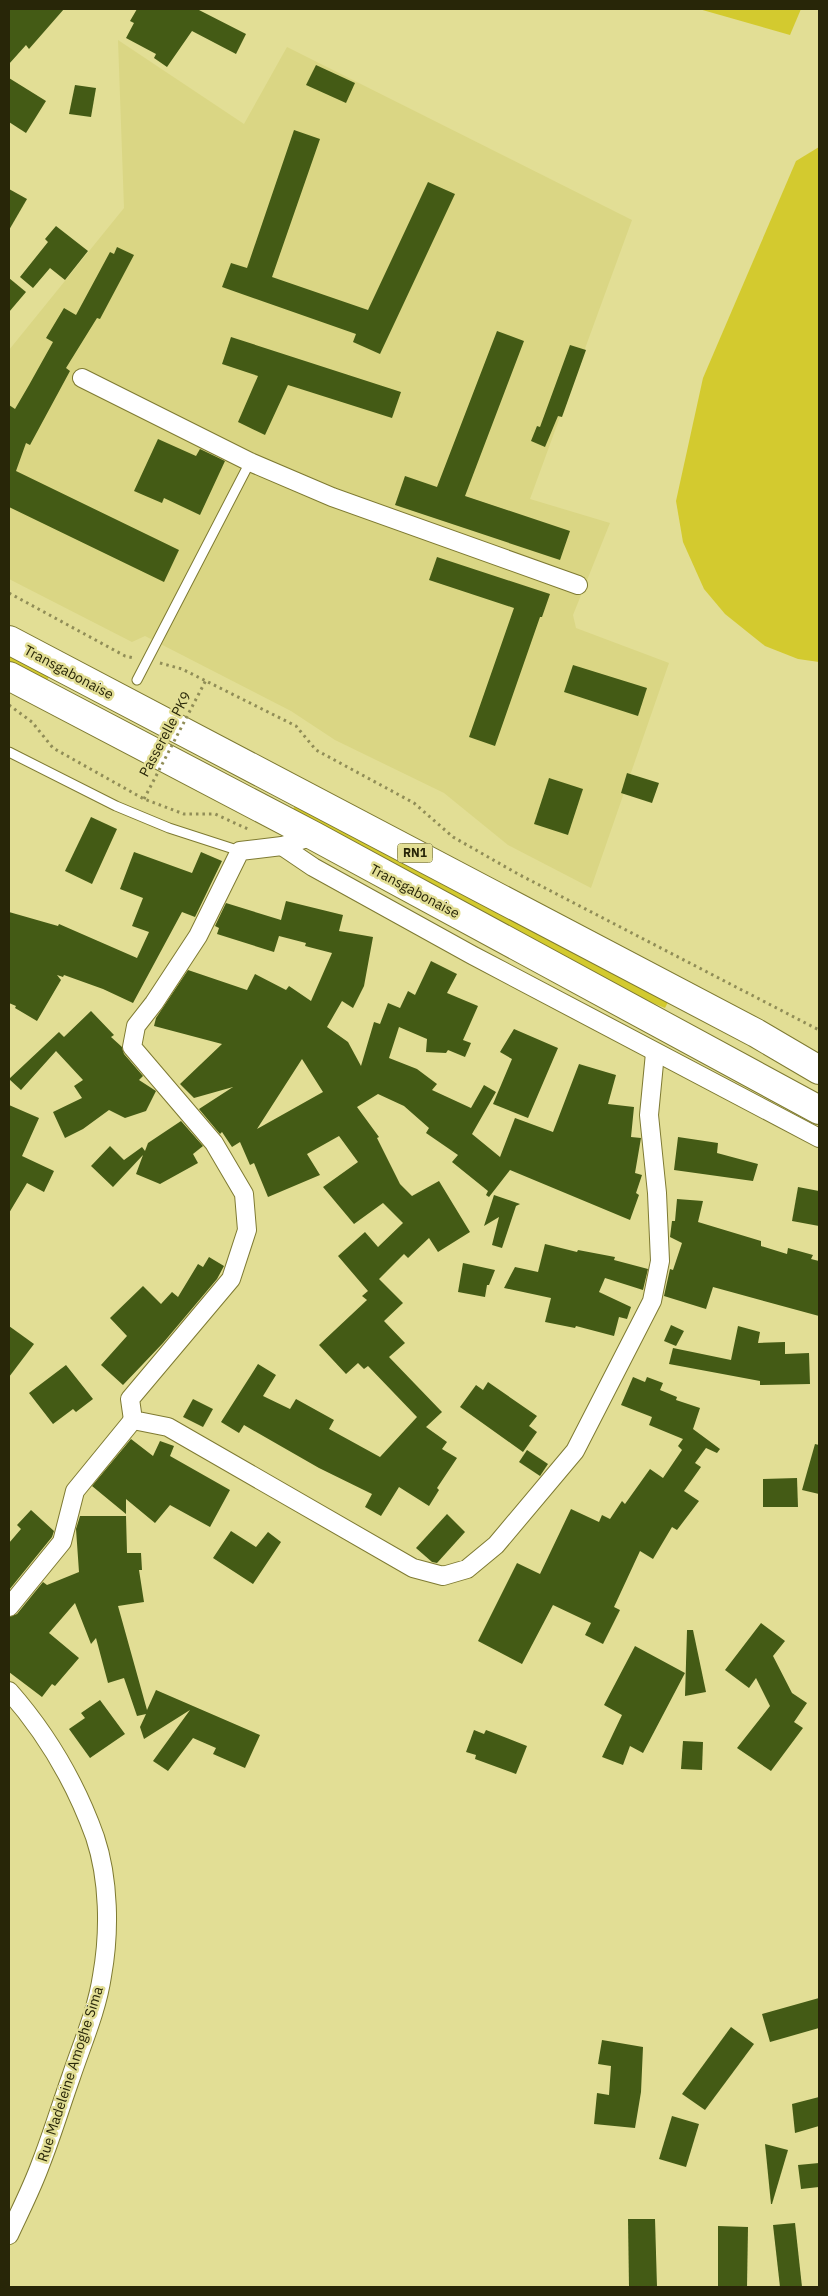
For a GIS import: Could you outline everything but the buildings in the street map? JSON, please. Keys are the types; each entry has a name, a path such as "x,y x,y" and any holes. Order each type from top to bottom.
{"highway":[{"name":"Transgabonaise","path":"9,640 721,1015 819,1070"},
{"name":"Transgabonaise","path":"9,676 314,836 819,1110"}],"street":[{"path":"82,378 250,462 332,497 578,585"},
{"path":"9,1607 62,1542 75,1491 133,1420 130,1399 231,1280 248,1230 244,1194 214,1143 132,1047 136,1026 154,1003 198,936 240,851 282,846 314,836"},
{"path":"282,846 313,867 472,955 819,1138"},
{"path":"472,955 485,929"},
{"path":"133,1420 168,1427 413,1568 443,1576 467,1569 496,1545 575,1451 652,1301 660,1261 657,1193 649,1115 655,1053"},
{"name":"Rue Madeleine Amoghe Sima","path":"9,1691 44,1736 79,1799 95,1838 104,1875 106,1947 102,1977 88,2026 41,2163 9,2235"}],"lane":[{"path":"137,680 250,462"},
{"path":"9,752 116,806 169,828 240,851"}],"path":[{"path":"9,592 125,656 148,660 182,670 206,680 296,726 316,750 414,803 453,837 518,874 819,1030"},
{"name":"Passerelle PK9","path":"144,798 206,680"},
{"path":"9,704 32,722 53,748 144,798 184,814 215,814 254,832 261,849"}],"shaded area":[{"path":"699,9 801,9 790,35"},
{"path":"118,40 244,124 287,47 632,220 530,499 610,523 573,615 576,628 669,663 591,888 508,845 444,793 335,740 291,711 145,636 132,642 9,579 9,350 124,208"},
{"path":"819,147 819,662 798,659 765,646 725,614 704,589 683,542 676,501 703,378 796,161"},
{"path":"9,653 50,675 46,682 9,663"},
{"path":"296,803 668,1002 665,1008 638,997 292,812"}]}
